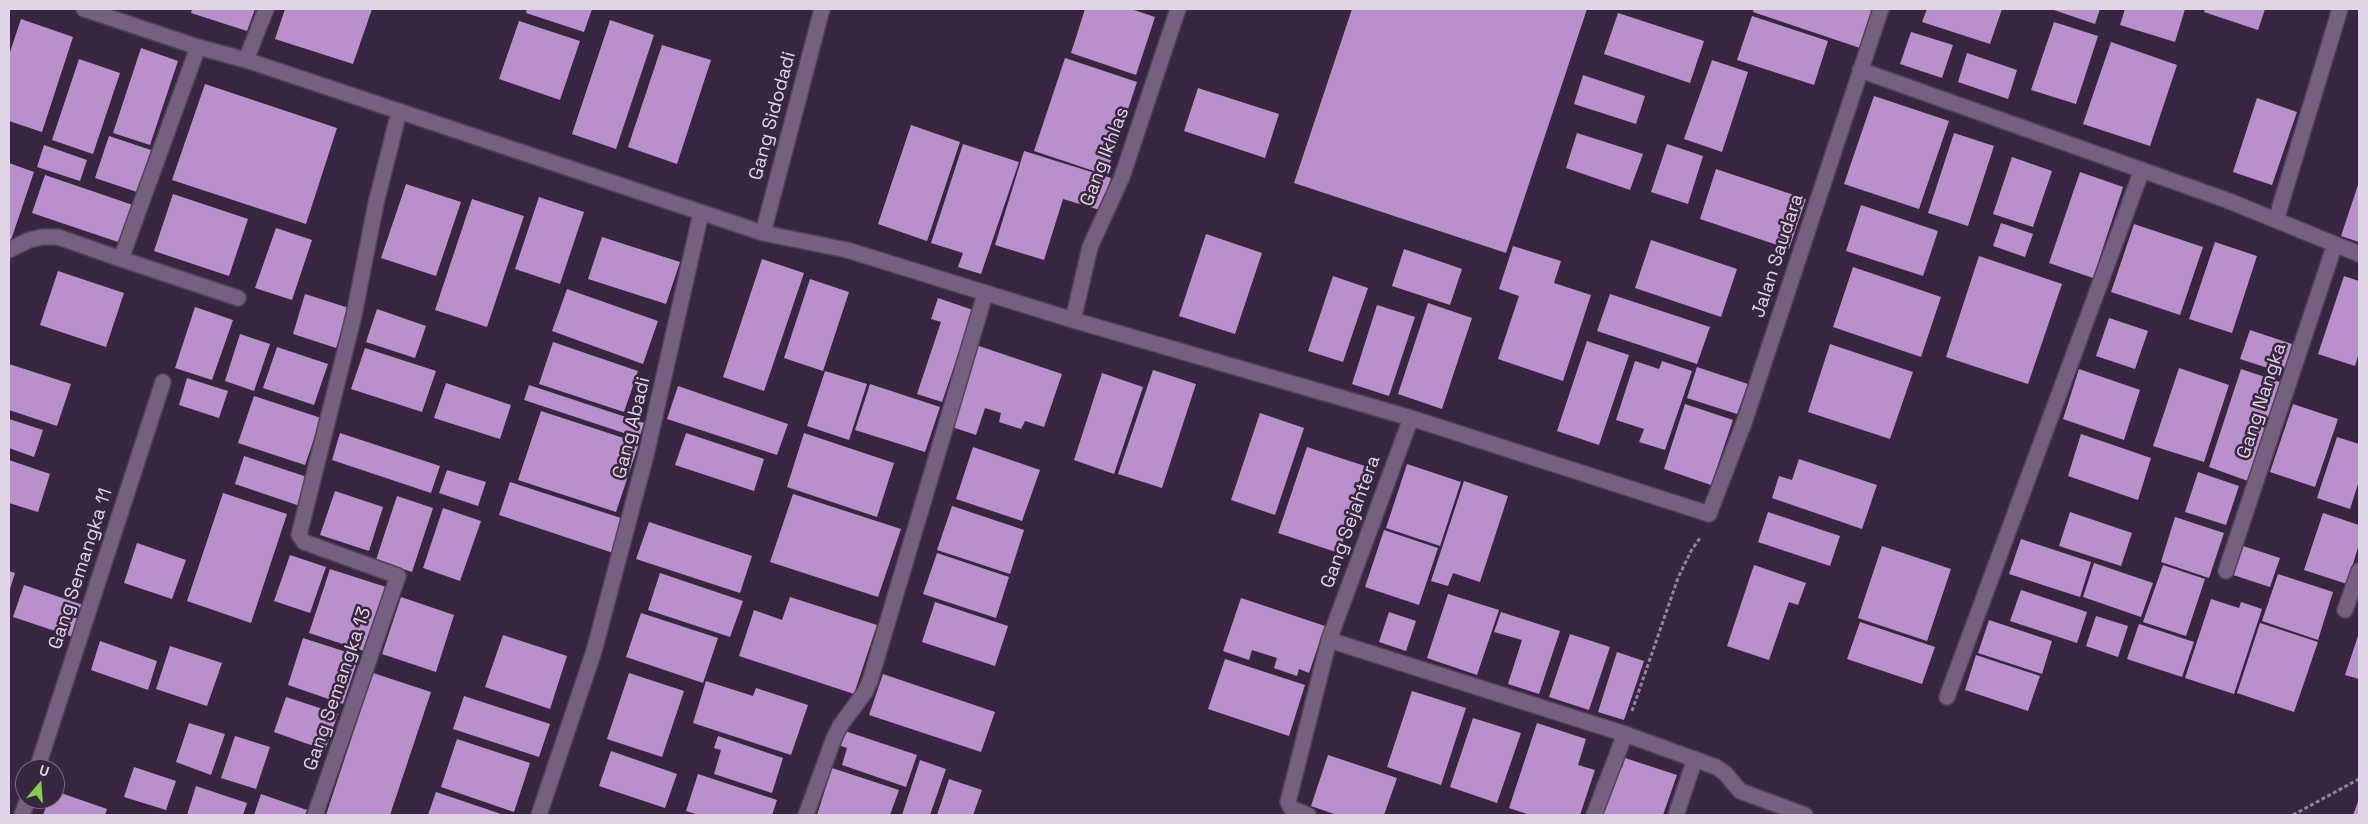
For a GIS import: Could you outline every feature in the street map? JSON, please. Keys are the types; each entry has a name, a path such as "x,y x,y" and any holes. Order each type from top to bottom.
{"street":[{"path":"86,9 198,47 246,60 763,233 847,250 985,294 1411,418 1708,514"},
{"path":"246,60 266,9"},
{"name":"Gang Sidodadi","path":"763,233 822,9"},
{"name":"Gang Ikhlas","path":"1073,320 1090,247 1122,177 1178,9"},
{"name":"Jalan Saudara","path":"1708,514 1748,411 1881,9"},
{"path":"2276,220 2340,9"},
{"path":"121,259 198,47"},
{"path":"1860,70 2142,170 2276,220 2359,254"},
{"name":"Gang Semangka 13","path":"315,815 398,576 304,542 299,535 354,315 376,203 399,112"},
{"path":"1947,697 2142,170"},
{"name":"Gang Abadi","path":"539,815 594,651 646,455 701,212"},
{"path":"9,250 30,240 43,237 58,237 238,298"},
{"name":"Gang Nangka","path":"2226,571 2335,244"},
{"path":"806,815 834,738 840,726 865,692 870,681 985,294"},
{"name":"Gang Semangka 11","path":"40,759 163,382"},
{"name":"Gang Sejahtera","path":"1308,815 1291,808 1288,802 1329,640 1411,418"},
{"path":"2345,610 2359,572"},
{"path":"1329,640 1625,734 1695,759 1716,767 1725,773 1740,791 1805,815"},
{"path":"1594,815 1625,734"},
{"path":"1676,815 1695,759"}],"path":[{"path":"1625,734 1678,578 1690,551 1699,541 1708,514"},
{"path":"2293,815 2359,779"}],"building":[{"path":"192,9 255,9 247,31 191,13"},
{"path":"285,9 372,9 353,64 275,39"},
{"path":"527,9 592,9 584,32 526,13"},
{"path":"1085,9 1131,9 1155,17 1136,75 1071,53"},
{"path":"1352,9 1587,9 1506,253 1294,183"},
{"path":"1754,9 1865,9 1873,11 1860,48 1753,12"},
{"path":"1927,9 2002,9 1990,44 1922,22"},
{"path":"2051,9 2100,9 2095,24"},
{"path":"2125,9 2185,9 2175,42 2120,25"},
{"path":"2205,9 2265,9 2258,30 2204,12"},
{"path":"1618,13 1704,41 1690,83 1604,54"},
{"path":"1752,16 1828,41 1814,85 1737,60"},
{"path":"21,19 73,37 42,132 9,121 9,55"},
{"path":"610,20 654,35 616,149 572,134"},
{"path":"519,21 580,41 560,100 499,79"},
{"path":"2054,22 2098,36 2076,104 2031,90"},
{"path":"1911,32 1953,45 1942,78 1900,64"},
{"path":"2111,42 2177,65 2150,146 2083,124"},
{"path":"662,45 711,60 677,164 628,147"},
{"path":"141,48 178,61 150,145 113,133"},
{"path":"1967,53 2017,70 2008,99 1958,82"},
{"path":"1065,58 1137,82 1106,175 1034,151"},
{"path":"79,59 120,73 93,154 52,140"},
{"path":"1712,60 1748,72 1722,152 1684,139"},
{"path":"1583,75 1645,96 1636,124 1574,104"},
{"path":"205,84 337,128 306,224 172,180"},
{"path":"1198,88 1279,114 1265,158 1184,131"},
{"path":"1874,96 1949,121 1919,209 1844,184"},
{"path":"2257,98 2297,112 2272,185 2233,172"},
{"path":"911,125 960,142 927,241 878,224"},
{"path":"1577,133 1643,154 1630,190 1566,168"},
{"path":"1954,133 1994,146 1968,226 1928,213"},
{"path":"109,136 151,150 137,192 95,178"},
{"path":"963,144 1019,162 981,274 958,267 963,253 931,243"},
{"path":"1667,144 1703,156 1688,204 1651,192"},
{"path":"44,145 87,160 80,181 37,167"},
{"path":"1024,151 1111,178 1100,210 1063,199 1044,260 995,245"},
{"path":"2012,157 2052,171 2033,227 1993,214"},
{"path":"9,163 34,172 10,243 9,243"},
{"path":"1716,169 1806,199 1789,249 1700,219"},
{"path":"2080,172 2123,187 2093,278 2049,263"},
{"path":"45,175 133,205 121,243 32,213"},
{"path":"2359,182 2359,242 2341,236"},
{"path":"406,184 461,202 436,276 381,258"},
{"path":"173,194 248,219 229,276 154,251"},
{"path":"539,197 584,212 560,284 515,269"},
{"path":"472,199 524,216 487,327 435,310"},
{"path":"1861,205 1938,231 1923,276 1846,251"},
{"path":"2001,223 2033,234 2025,257 1993,246"},
{"path":"2134,224 2203,247 2180,315 2111,292"},
{"path":"276,228 312,240 292,300 255,288"},
{"path":"1206,234 1262,253 1235,334 1179,316"},
{"path":"602,237 680,262 666,304 588,279"},
{"path":"1651,240 1737,269 1721,317 1635,288"},
{"path":"2215,242 2257,256 2232,333 2189,319"},
{"path":"1513,246 1561,261 1554,283 1591,295 1563,381 1498,359 1519,296 1499,289"},
{"path":"1404,249 1462,269 1450,305 1392,286"},
{"path":"1979,256 2062,284 2028,384 1946,357"},
{"path":"762,259 804,273 764,391 723,377"},
{"path":"1853,267 1941,297 1921,357 1833,327"},
{"path":"58,271 124,293 106,347 40,325"},
{"path":"1333,276 1368,288 1343,362 1308,351"},
{"path":"2344,276 2359,281 2359,353 2355,366 2318,354"},
{"path":"810,279 849,292 823,371 784,358"},
{"path":"567,289 658,321 643,364 552,331"},
{"path":"305,294 349,308 336,348 293,334"},
{"path":"1610,294 1710,327 1697,364 1597,331"},
{"path":"938,298 973,310 942,402 917,394 941,322 931,319"},
{"path":"1428,303 1472,318 1442,409 1398,394"},
{"path":"1377,305 1415,317 1389,396 1352,384"},
{"path":"195,307 233,320 212,380 175,368"},
{"path":"377,309 426,326 415,358 366,342"},
{"path":"2109,318 2148,331 2135,369 2096,356"},
{"path":"2250,330 2292,344 2283,373 2240,359"},
{"path":"240,334 270,344 254,391 225,381"},
{"path":"1587,341 1629,355 1599,445 1557,431"},
{"path":"553,342 638,371 624,412 539,384"},
{"path":"1830,344 1913,372 1890,439 1808,412"},
{"path":"976,345 1062,374 1044,427 1025,421 1021,429 999,422 1001,413 985,408 976,435 949,426"},
{"path":"277,347 328,364 314,405 263,388"},
{"path":"365,348 436,371 422,412 351,389"},
{"path":"1635,361 1659,369 1662,361 1692,371 1665,450 1639,442 1644,429 1616,420"},
{"path":"9,364 71,384 57,426 9,410"},
{"path":"1697,367 1748,384 1737,414 1687,398"},
{"path":"2179,368 2229,385 2204,462 2153,446"},
{"path":"2079,369 2140,390 2124,440 2063,419"},
{"path":"2241,369 2280,382 2248,481 2209,467"},
{"path":"1153,370 1196,384 1162,488 1118,474"},
{"path":"825,371 867,384 849,440 807,426"},
{"path":"1102,373 1143,387 1114,474 1074,460"},
{"path":"187,378 228,391 219,418 179,405"},
{"path":"446,383 511,405 500,439 434,418"},
{"path":"870,384 940,407 925,452 855,430"},
{"path":"529,385 644,423 639,438 524,400"},
{"path":"678,386 788,424 777,455 667,419"},
{"path":"254,396 321,418 305,465 238,443"},
{"path":"1685,404 1733,420 1711,485 1664,469"},
{"path":"2293,404 2338,419 2315,487 2270,472"},
{"path":"541,411 639,443 616,512 518,480"},
{"path":"1260,413 1304,428 1275,515 1231,500"},
{"path":"9,419 43,430 34,457 9,448"},
{"path":"340,433 440,466 431,493 332,460"},
{"path":"686,433 764,459 754,491 675,465"},
{"path":"804,433 894,463 877,517 787,487"},
{"path":"2081,434 2151,458 2138,500 2068,476"},
{"path":"2337,437 2359,444 2359,481 2350,509 2317,498"},
{"path":"973,447 1040,470 1022,521 956,499"},
{"path":"1307,447 1368,467 1339,553 1278,533"},
{"path":"244,456 310,478 300,506 235,484"},
{"path":"1799,459 1877,485 1862,529 1772,498 1779,476 1792,480"},
{"path":"9,460 50,474 38,512 9,503"},
{"path":"1407,464 1461,482 1440,546 1386,528"},
{"path":"447,470 486,482 478,506 439,493"},
{"path":"2198,472 2239,486 2226,525 2185,512"},
{"path":"1464,481 1508,496 1480,582 1453,573 1448,586 1431,581"},
{"path":"510,482 624,519 613,553 499,515"},
{"path":"335,491 383,507 369,551 320,535"},
{"path":"223,493 287,514 251,623 187,601"},
{"path":"793,494 901,529 878,597 770,562"},
{"path":"397,496 433,508 412,572 376,560"},
{"path":"952,506 1024,530 1010,574 937,550"},
{"path":"443,508 481,521 460,581 423,568"},
{"path":"1768,512 1840,536 1830,566 1758,542"},
{"path":"2070,512 2132,533 2121,566 2059,546"},
{"path":"2323,513 2359,525 2359,544 2347,584 2304,570"},
{"path":"2175,517 2224,533 2209,578 2161,562"},
{"path":"649,522 752,556 740,593 636,559"},
{"path":"1384,530 1438,548 1419,605 1365,587"},
{"path":"2021,539 2091,562 2080,597 2009,574"},
{"path":"137,543 186,560 172,599 124,583"},
{"path":"2240,545 2280,558 2270,587 2230,574"},
{"path":"1882,546 1951,569 1927,641 1858,618"},
{"path":"937,553 1009,577 996,618 923,594"},
{"path":"290,555 326,567 310,613 274,601"},
{"path":"2094,563 2153,583 2141,617 2083,597"},
{"path":"1754,565 1806,583 1798,605 1789,602 1769,660 1727,646"},
{"path":"2163,565 2205,579 2186,636 2143,622"},
{"path":"330,569 386,587 364,651 309,633"},
{"path":"9,571 15,573 9,592"},
{"path":"660,573 743,601 730,637 648,610"},
{"path":"2278,574 2333,592 2318,640 2262,621"},
{"path":"24,585 83,605 73,637 13,617"},
{"path":"2021,590 2087,612 2077,643 2010,621"},
{"path":"1448,594 1499,610 1477,675 1427,658"},
{"path":"401,597 454,615 436,672 382,654"},
{"path":"790,597 877,625 854,694 739,656 754,610 782,620"},
{"path":"1241,598 1325,626 1309,673 1299,669 1297,676 1274,668 1277,658 1252,650 1249,660 1223,651"},
{"path":"2211,599 2239,608 2241,602 2262,609 2234,694 2185,678"},
{"path":"935,602 1008,626 995,666 922,642"},
{"path":"1389,612 1416,621 1406,651 1379,642"},
{"path":"1501,612 1560,631 1539,694 1508,684 1522,640 1494,632"},
{"path":"641,613 718,638 703,683 626,657"},
{"path":"2096,616 2128,626 2118,657 2086,646"},
{"path":"1989,620 2052,641 2042,674 1978,653"},
{"path":"1860,622 1935,647 1922,684 1847,659"},
{"path":"2260,623 2318,642 2294,712 2237,693"},
{"path":"2139,624 2194,642 2182,677 2127,659"},
{"path":"2359,633 2359,679 2345,675"},
{"path":"1570,634 1610,647 1589,710 1549,697"},
{"path":"503,635 567,656 550,709 485,687"},
{"path":"303,638 359,656 343,704 288,685"},
{"path":"100,641 157,661 148,690 91,670"},
{"path":"170,646 222,663 207,706 156,689"},
{"path":"1617,652 1644,661 1624,720 1598,712"},
{"path":"1976,655 2040,676 2028,711 1965,690"},
{"path":"1225,659 1305,685 1289,736 1208,709"},
{"path":"373,673 431,692 390,815 326,815"},
{"path":"629,673 684,691 662,757 607,739"},
{"path":"883,674 995,712 981,752 869,715"},
{"path":"706,681 753,696 756,688 808,705 791,755 693,723"},
{"path":"1412,691 1466,708 1441,785 1387,767"},
{"path":"464,696 550,724 539,757 453,729"},
{"path":"286,697 338,714 325,750 274,732"},
{"path":"1473,718 1521,733 1497,803 1450,787"},
{"path":"189,723 225,734 211,775 176,762"},
{"path":"1537,723 1586,739 1578,765 1595,770 1580,815 1530,815 1509,808"},
{"path":"845,731 917,755 906,787 842,765 847,748 841,746"},
{"path":"235,736 270,747 256,789 221,778"},
{"path":"718,736 783,758 772,793 714,774 721,750 714,748"},
{"path":"457,739 530,763 514,812 441,787"},
{"path":"611,751 677,774 665,808 599,786"},
{"path":"1328,755 1397,778 1384,815 1337,815 1311,806"},
{"path":"1625,758 1677,775 1663,815 1599,815 1615,766 1622,768"},
{"path":"920,760 946,769 930,815 902,815"},
{"path":"134,767 176,781 166,810 124,797"},
{"path":"832,768 899,790 890,815 817,815"},
{"path":"698,774 777,800 772,815 699,815 686,811"},
{"path":"949,779 982,790 973,815 937,815"},
{"path":"196,786 247,803 243,815 187,815"},
{"path":"436,792 504,815 428,815"},
{"path":"65,794 107,809 105,815 43,815 45,809 65,809"},
{"path":"261,794 307,810 305,815 254,815"},
{"path":"2359,799 2359,815 2353,815"}]}
